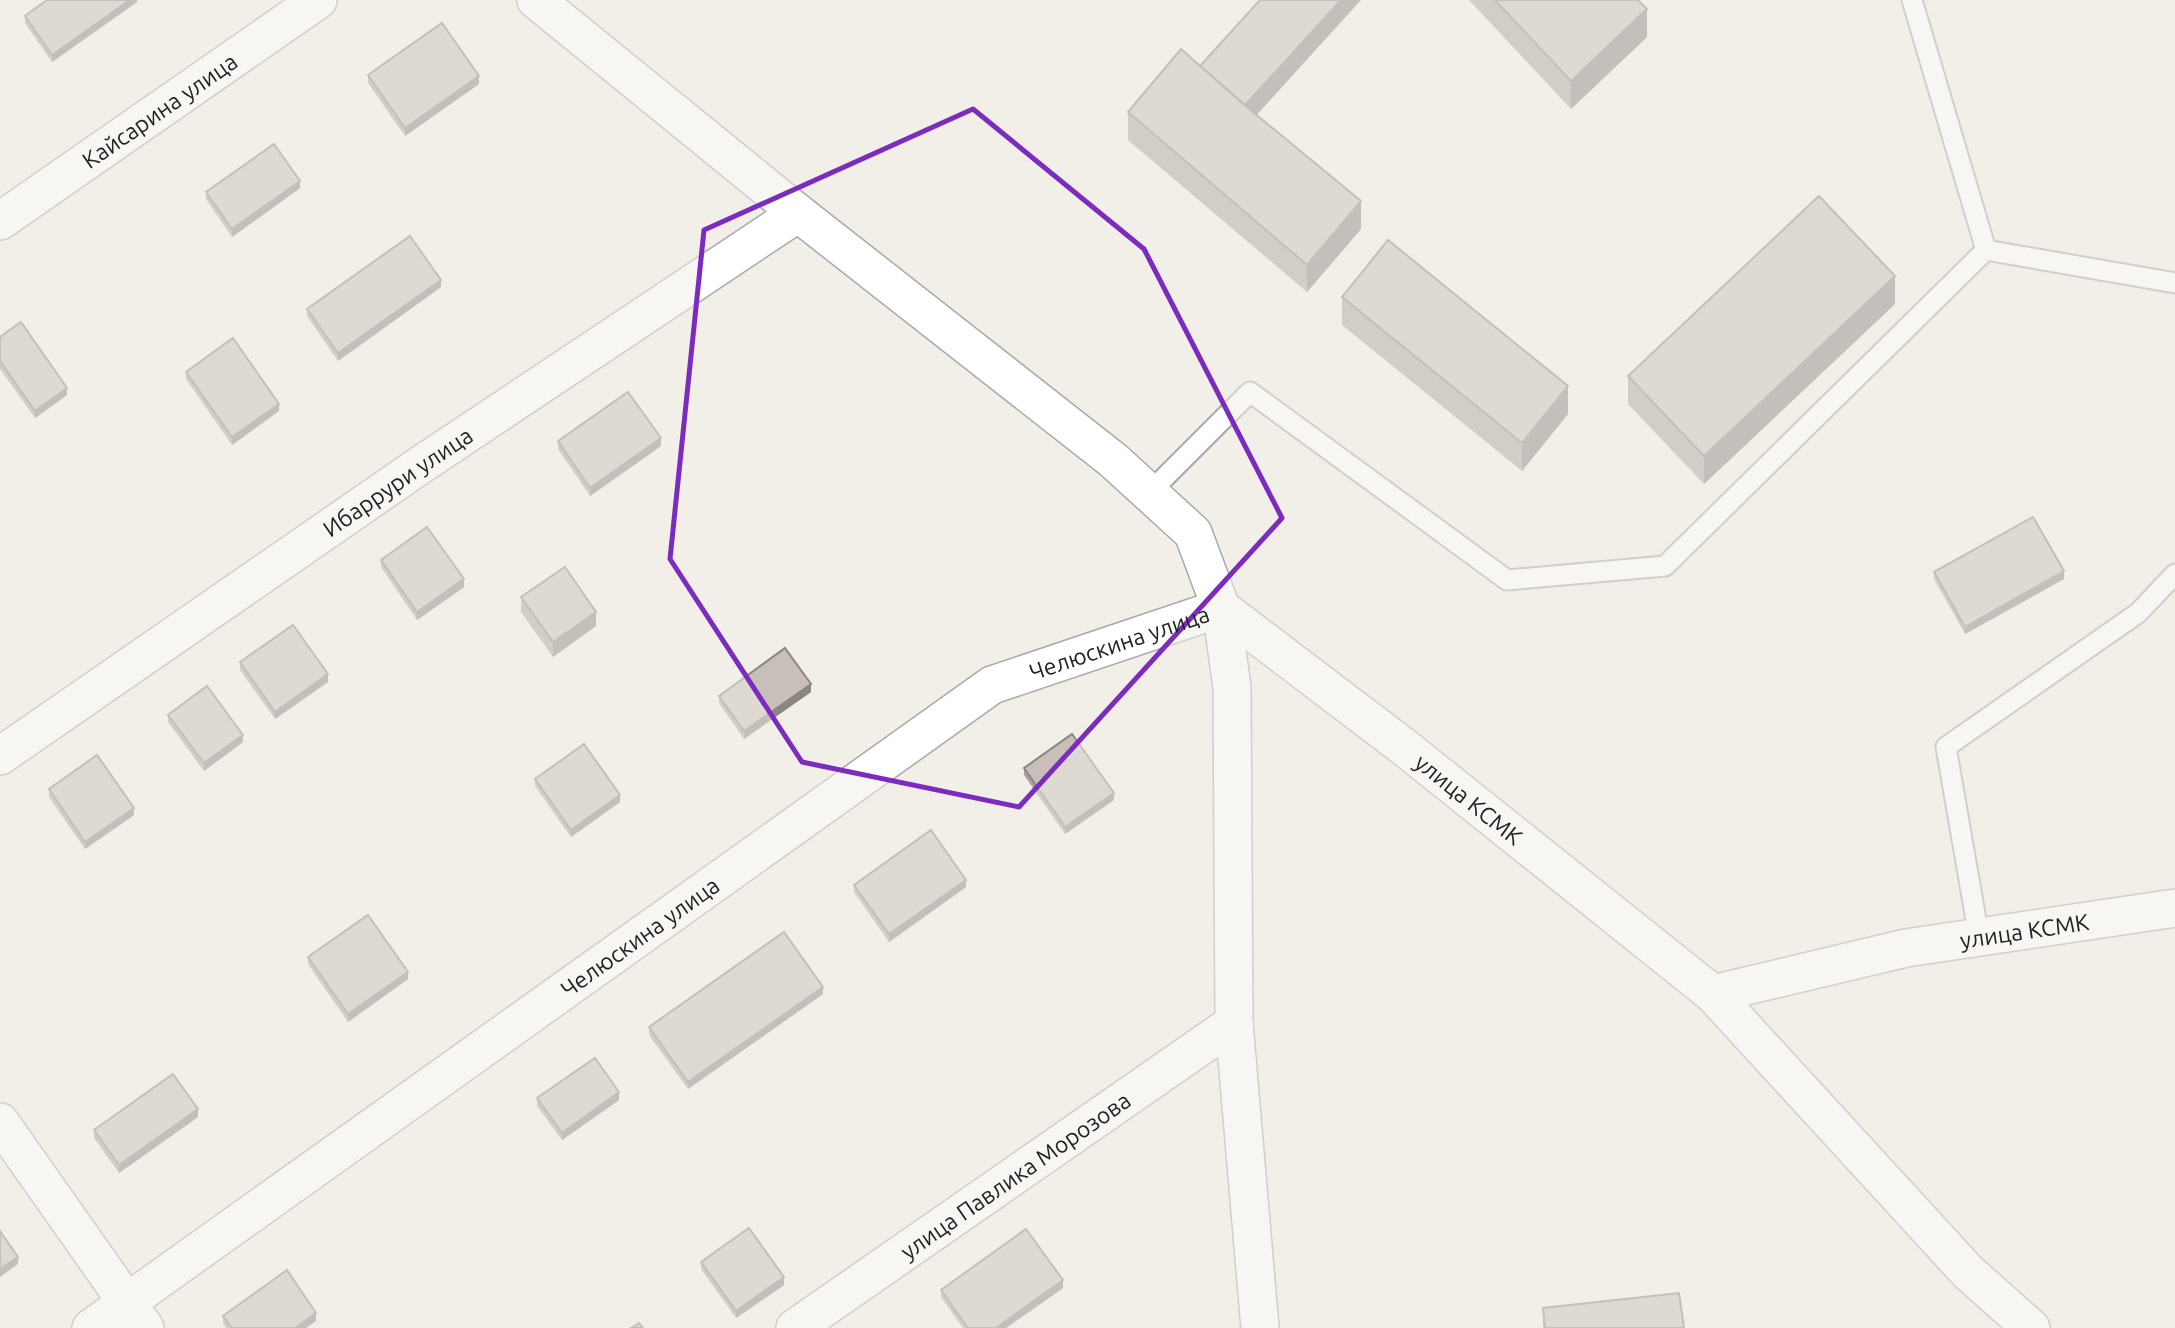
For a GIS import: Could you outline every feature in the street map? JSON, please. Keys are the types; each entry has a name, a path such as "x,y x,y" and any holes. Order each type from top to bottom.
{"street":[{"name":"Кайсарина улица","path":"0,222 318,0"},
{"path":"536,0 798,213 1113,460 1193,533 1221,608 1232,687 1234,1023 1260,1328"},
{"name":"Ибаррури улица","path":"0,756 419,466 798,213"},
{"name":"улица КСМК","path":"1221,608 1405,747 1713,994 1968,1272 2031,1328"},
{"name":"Челюскина улица","path":"91,1328 136,1315 992,685 1221,608"},
{"name":"улица КСМК","path":"1713,994 1906,948 2175,908"},
{"name":"улица Павлика Морозова","path":"795,1328 1234,1023"},
{"path":"0,1122 136,1315"}],"lane":[{"path":"1912,0 1986,250"},
{"path":"1986,250 2175,283"},
{"path":"1149,493 1250,393 1507,580 1665,566 1986,250"},
{"path":"1979,937 1946,747 2138,613 2175,574"}],"highlighted area":[{"path":"973,109 1144,249 1282,518 1019,807 802,762 670,559 704,230"}],"building":[{"path":"47,0 130,0 52,55 25,16"},
{"path":"1260,0 1341,0 1245,105 1200,66"},
{"path":"1495,0 1638,0 1647,9 1571,81"},
{"path":"442,23 479,76 405,128 368,75"},
{"path":"1181,49 1361,201 1307,265 1128,112"},
{"path":"274,144 300,181 232,229 206,192"},
{"path":"1819,196 1895,276 1704,456 1628,376"},
{"path":"410,236 441,280 338,353 307,309"},
{"path":"1388,240 1568,386 1522,443 1342,297"},
{"path":"21,322 67,388 35,411 0,361 0,337"},
{"path":"233,338 279,404 232,437 186,372"},
{"path":"628,392 661,438 590,488 558,441"},
{"path":"2033,517 2064,571 1965,627 1934,572"},
{"path":"427,527 464,579 417,612 381,560"},
{"path":"565,567 596,612 553,642 521,597"},
{"path":"293,625 328,674 275,712 240,662"},
{"path":"785,648 811,684 744,731 719,696"},
{"path":"207,686 243,735 204,763 168,715"},
{"path":"1072,734 1114,793 1065,827 1024,768"},
{"path":"584,744 620,795 571,830 535,779"},
{"path":"97,755 134,808 85,842 49,789"},
{"path":"931,830 966,880 889,934 854,885"},
{"path":"368,915 408,972 348,1014 308,957"},
{"path":"784,932 823,987 688,1082 649,1027"},
{"path":"595,1058 619,1092 562,1133 537,1098"},
{"path":"173,1074 198,1109 119,1165 94,1130"},
{"path":"749,1228 784,1277 736,1311 701,1262"},
{"path":"1026,1229 1063,1280 996,1328 968,1328 941,1290"},
{"path":"0,1231 18,1257 0,1269"},
{"path":"287,1270 316,1313 295,1328 232,1328 223,1316"},
{"path":"1679,1293 1684,1328 1545,1328 1543,1308"}]}
